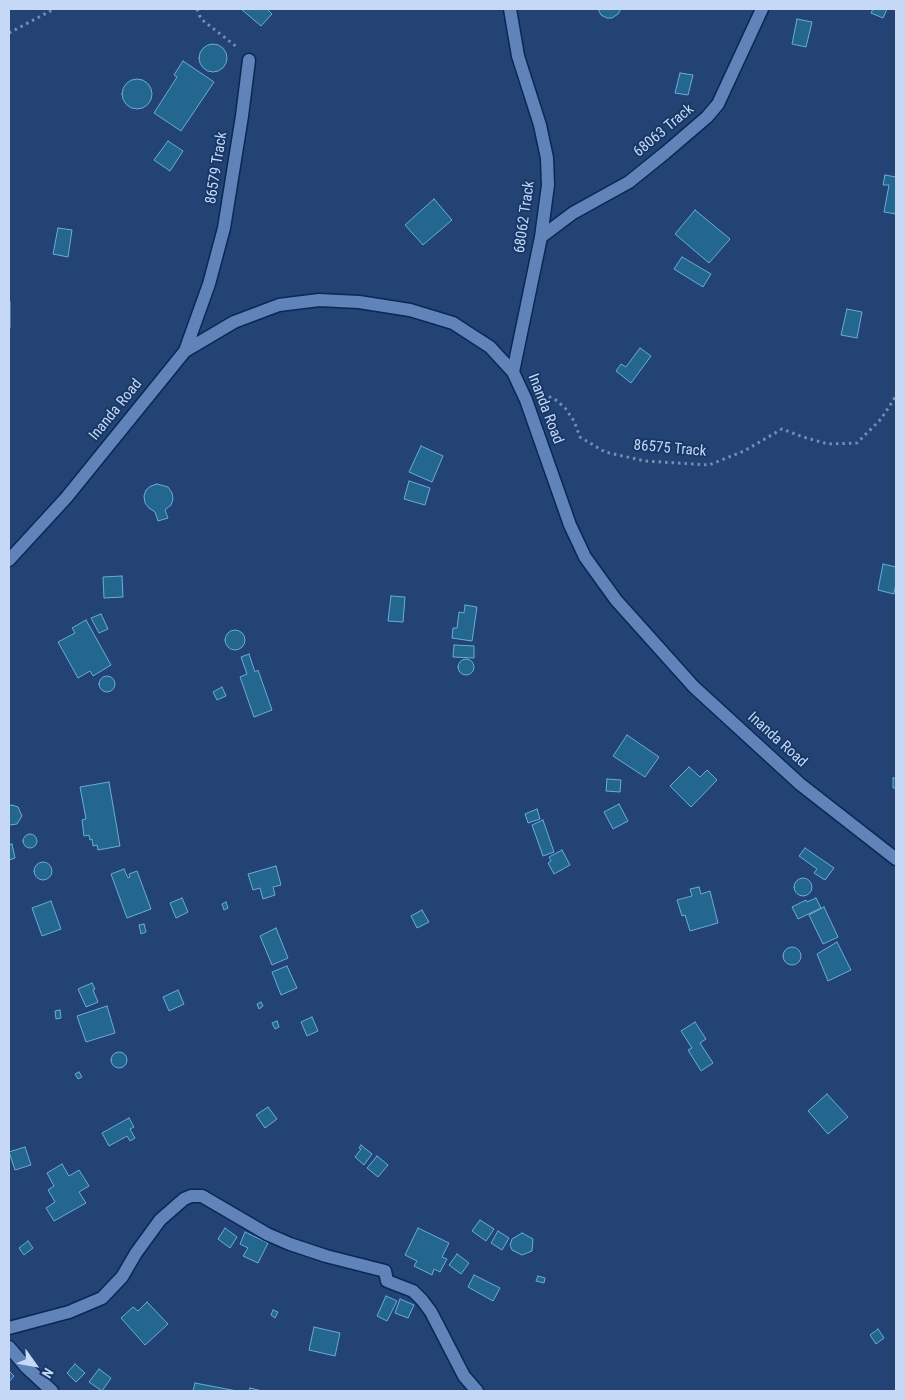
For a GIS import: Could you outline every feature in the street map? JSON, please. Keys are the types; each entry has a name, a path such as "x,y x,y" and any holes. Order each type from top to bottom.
{"street":[{"name":"68062 Track","path":"510,9 518,56 540,125 547,158 548,185 540,237 513,372"},
{"name":"68063 Track","path":"540,237 573,213 628,182 707,117 718,104 762,9"},
{"name":"86579 Track","path":"186,351 209,284 224,228 249,60"},
{"name":"Inanda Road","path":"9,560 66,498 186,351 234,322 279,305 319,300 359,302 410,310 453,323 490,347 513,372 526,400 570,525 585,557 616,600 694,687 800,784 896,859"},
{"path":"9,1328 70,1312 102,1298 122,1277 136,1253 160,1220 184,1199 191,1196 202,1196 267,1234 283,1241 326,1256 384,1271 387,1280 412,1292 422,1300 431,1312 464,1376 477,1391"},
{"path":"9,1347 26,1367 52,1391"}],"path":[{"path":"9,33 54,9"},
{"path":"196,9 201,19 240,48 249,60"},
{"name":"86575 Track","path":"526,400 543,394 556,400 565,408 574,421 580,437 604,452 645,461 709,465 744,451 782,429 828,444 857,443 881,419 896,396"}],"building":[{"path":"241,9 267,9 272,14 261,26"},
{"path":"598,9 621,9 612,18 607,18 601,15"},
{"path":"873,9 887,9 883,18 871,13"},
{"path":"797,19 812,22 806,47 792,44"},
{"path":"213,44 223,48 227,58 223,68 213,72 203,68 199,58 203,48"},
{"path":"183,61 214,82 181,131 154,113 177,77 174,75"},
{"path":"680,73 693,75 688,95 675,93"},
{"path":"137,79 143,80 151,88 151,100 143,108 137,109 131,108 123,100 122,94 123,88 131,80"},
{"path":"168,141 183,151 170,171 154,160"},
{"path":"885,175 896,177 896,214 884,212 889,185 883,185"},
{"path":"434,199 452,220 423,245 405,225"},
{"path":"695,210 730,239 709,263 675,234"},
{"path":"58,228 72,230 68,257 53,254"},
{"path":"682,257 711,274 703,287 674,269"},
{"path":"10,301 10,328 9,328"},
{"path":"847,309 862,312 857,338 841,335"},
{"path":"640,348 651,356 631,383 616,371 621,364 626,367"},
{"path":"421,446 443,456 432,482 409,472"},
{"path":"409,481 430,488 425,505 404,499"},
{"path":"157,484 168,487 173,499 171,505 165,510 168,518 158,521 155,512 145,503 144,496 146,490"},
{"path":"883,564 896,567 894,594 878,590"},
{"path":"122,576 123,597 104,598 103,577"},
{"path":"391,596 405,597 403,622 388,621"},
{"path":"465,605 477,607 472,641 452,638 453,628 457,628 459,612 464,613"},
{"path":"101,614 108,629 99,633 91,618"},
{"path":"86,620 111,665 93,676 90,671 78,678 58,642 75,633 72,628"},
{"path":"231,630 239,630 245,636 245,644 239,650 231,650 225,644 225,636"},
{"path":"454,645 474,646 474,658 453,657"},
{"path":"249,654 255,672 258,670 272,710 254,717 240,677 247,674 241,657"},
{"path":"466,659 472,661 474,667 472,673 466,675 460,673 458,667 460,661"},
{"path":"104,676 110,676 115,681 113,690 104,692 99,687 99,681"},
{"path":"222,687 226,696 217,700 213,692"},
{"path":"627,735 659,757 645,777 613,756"},
{"path":"689,767 700,777 707,770 717,780 691,807 670,786"},
{"path":"893,778 896,778 896,788 893,788"},
{"path":"607,779 621,780 620,792 606,791"},
{"path":"109,782 120,846 98,850 97,845 93,846 89,835 84,836 82,820 86,819 80,787"},
{"path":"619,804 628,821 613,829 604,812"},
{"path":"9,806 18,807 22,816 17,824 10,825"},
{"path":"537,809 540,819 528,823 525,814"},
{"path":"543,820 554,852 543,856 532,825"},
{"path":"27,834 33,834 37,841 33,848 27,848 23,844 23,838"},
{"path":"12,844 15,858 9,860 9,845"},
{"path":"805,848 834,868 825,880 814,873 817,869 799,856"},
{"path":"562,850 570,865 554,874 548,863 551,861 549,857"},
{"path":"43,862 49,865 52,871 49,877 43,880 37,877 34,871 37,865"},
{"path":"276,866 281,885 273,887 275,895 263,899 260,888 253,890 248,874"},
{"path":"124,869 128,878 130,877 129,874 137,871 151,909 127,918 111,874"},
{"path":"803,878 809,881 812,887 809,893 803,896 797,893 794,887 797,881"},
{"path":"699,887 701,894 710,891 718,923 690,931 685,915 682,916 677,900 692,896 690,889"},
{"path":"182,898 188,912 176,918 170,903"},
{"path":"816,898 821,908 798,919 792,907 806,900 807,902"},
{"path":"51,901 61,929 42,936 32,908"},
{"path":"226,902 228,908 224,910 222,904"},
{"path":"824,907 838,937 823,944 809,915"},
{"path":"422,910 429,922 417,928 411,916"},
{"path":"144,924 146,932 141,934 139,925"},
{"path":"276,928 288,958 272,965 260,936"},
{"path":"837,942 851,970 828,981 817,954"},
{"path":"792,947 798,950 801,956 798,962 792,965 786,962 783,956 786,950"},
{"path":"287,966 297,988 281,995 272,972"},
{"path":"92,983 98,1002 86,1007 78,989"},
{"path":"178,990 184,1004 169,1011 163,997"},
{"path":"261,1002 263,1006 259,1009 257,1004"},
{"path":"107,1006 115,1033 86,1042 77,1016"},
{"path":"60,1010 61,1018 56,1019 55,1011"},
{"path":"312,1017 318,1031 307,1036 301,1022"},
{"path":"277,1021 279,1027 275,1029 272,1023"},
{"path":"695,1022 706,1039 700,1043 713,1063 701,1071 688,1050 692,1048 681,1031"},
{"path":"119,1052 125,1054 127,1060 125,1066 119,1068 113,1066 111,1060 113,1054"},
{"path":"79,1072 82,1077 78,1079 75,1074"},
{"path":"827,1094 848,1117 828,1134 808,1111"},
{"path":"268,1107 277,1119 265,1128 256,1115"},
{"path":"129,1118 134,1127 130,1129 135,1138 130,1141 127,1136 109,1146 102,1133"},
{"path":"361,1145 372,1154 364,1165 355,1157 361,1149 359,1148"},
{"path":"25,1147 31,1165 15,1170 9,1152"},
{"path":"377,1156 388,1165 378,1177 367,1168"},
{"path":"62,1164 69,1176 79,1170 89,1186 79,1192 86,1203 54,1221 46,1208 55,1202 48,1190 54,1186 47,1173"},
{"path":"480,1220 494,1229 486,1241 472,1231"},
{"path":"225,1228 237,1237 230,1248 218,1239"},
{"path":"418,1228 449,1243 442,1257 447,1259 440,1272 434,1269 432,1275 414,1266 417,1261 405,1255"},
{"path":"498,1231 509,1238 502,1250 491,1243"},
{"path":"245,1232 268,1243 258,1263 243,1256 248,1248 240,1244"},
{"path":"522,1233 533,1239 532,1251 522,1255 512,1250 510,1245 512,1239"},
{"path":"28,1241 33,1248 24,1255 19,1248"},
{"path":"457,1254 469,1263 461,1274 449,1265"},
{"path":"474,1275 500,1288 493,1301 468,1287"},
{"path":"538,1276 545,1278 544,1283 536,1281"},
{"path":"386,1296 397,1301 387,1321 377,1316"},
{"path":"400,1299 414,1305 408,1318 395,1313"},
{"path":"147,1302 168,1324 145,1345 121,1318 133,1307 138,1311"},
{"path":"273,1310 278,1312 275,1318 271,1315"},
{"path":"314,1327 340,1333 335,1356 309,1350"},
{"path":"878,1329 884,1338 876,1344 870,1335"},
{"path":"75,1364 85,1373 76,1382 67,1373"},
{"path":"99,1369 111,1378 102,1391 89,1382"},
{"path":"9,1371 14,1376 9,1382"},
{"path":"195,1383 237,1391 193,1391"},
{"path":"250,1388 262,1391 249,1391"}]}
